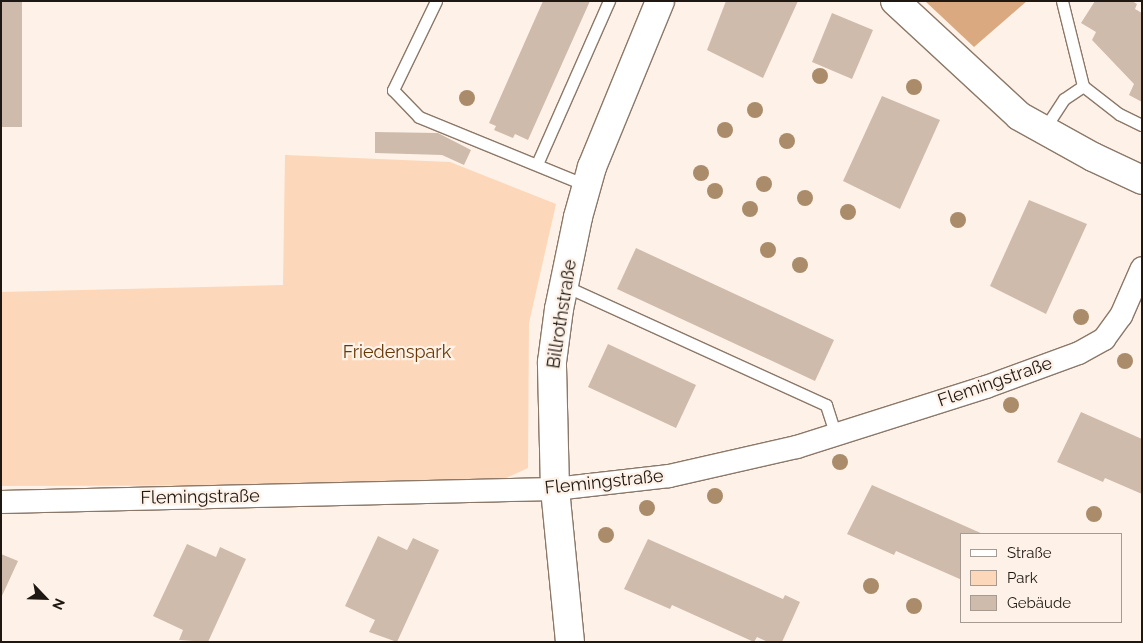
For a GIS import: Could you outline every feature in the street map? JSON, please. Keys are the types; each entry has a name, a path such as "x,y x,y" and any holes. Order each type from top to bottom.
{"street":[{"name":"Billrothstraße","path":"570,642 555,489 552,362 565,286 586,185 660,1"},
{"path":"895,1 999,99 1043,131 1142,180"},
{"name":"Flemingstraße","path":"1,502 555,489 668,476 797,447 1079,353 1104,339 1120,316 1142,268"}],"lane":[{"path":"436,1 394,90 419,117 586,185"},
{"path":"536,164 610,1"},
{"path":"1062,1 1083,86 1119,114 1142,125"},
{"path":"1043,131 1064,99 1083,86"},
{"path":"565,286 826,405 836,435"}],"green space":[{"name":"Friedenspark","path":"285,155 450,162 556,204 529,323 528,468 504,479 358,485 1,486 1,292 283,285"}],"shaded area":[{"path":"925,1 1027,1 974,47"}],"building":[{"path":"1,1 22,1 22,127 1,127"},
{"path":"543,1 590,1 528,140 515,134 513,138 494,130 496,126 489,123"},
{"path":"726,1 798,1 763,78 707,50"},
{"path":"1095,1 1132,1 1137,4 1135,9 1142,13 1142,102 1129,95 1134,84 1092,40 1096,32 1081,23"},
{"path":"832,13 873,30 852,79 812,62"},
{"path":"882,96 940,120 900,209 843,181"},
{"path":"375,132 438,133 471,150 464,165 442,155 375,153"},
{"path":"1029,200 1087,224 1046,314 990,286"},
{"path":"636,248 834,340 815,381 617,289"},
{"path":"608,344 696,385 676,428 588,387"},
{"path":"1081,412 1142,439 1142,494 1105,478 1103,482 1057,462"},
{"path":"872,485 981,533 960,533 960,579 896,551 894,555 847,534"},
{"path":"378,536 407,550 413,538 439,550 397,642 369,632 375,620 345,606"},
{"path":"648,539 783,599 785,595 800,602 782,642 768,642 757,637 754,642 672,605 670,609 624,589"},
{"path":"187,544 216,557 220,547 246,559 208,642 179,640 183,630 153,616"},
{"path":"1,554 18,561 1,598"}]}
